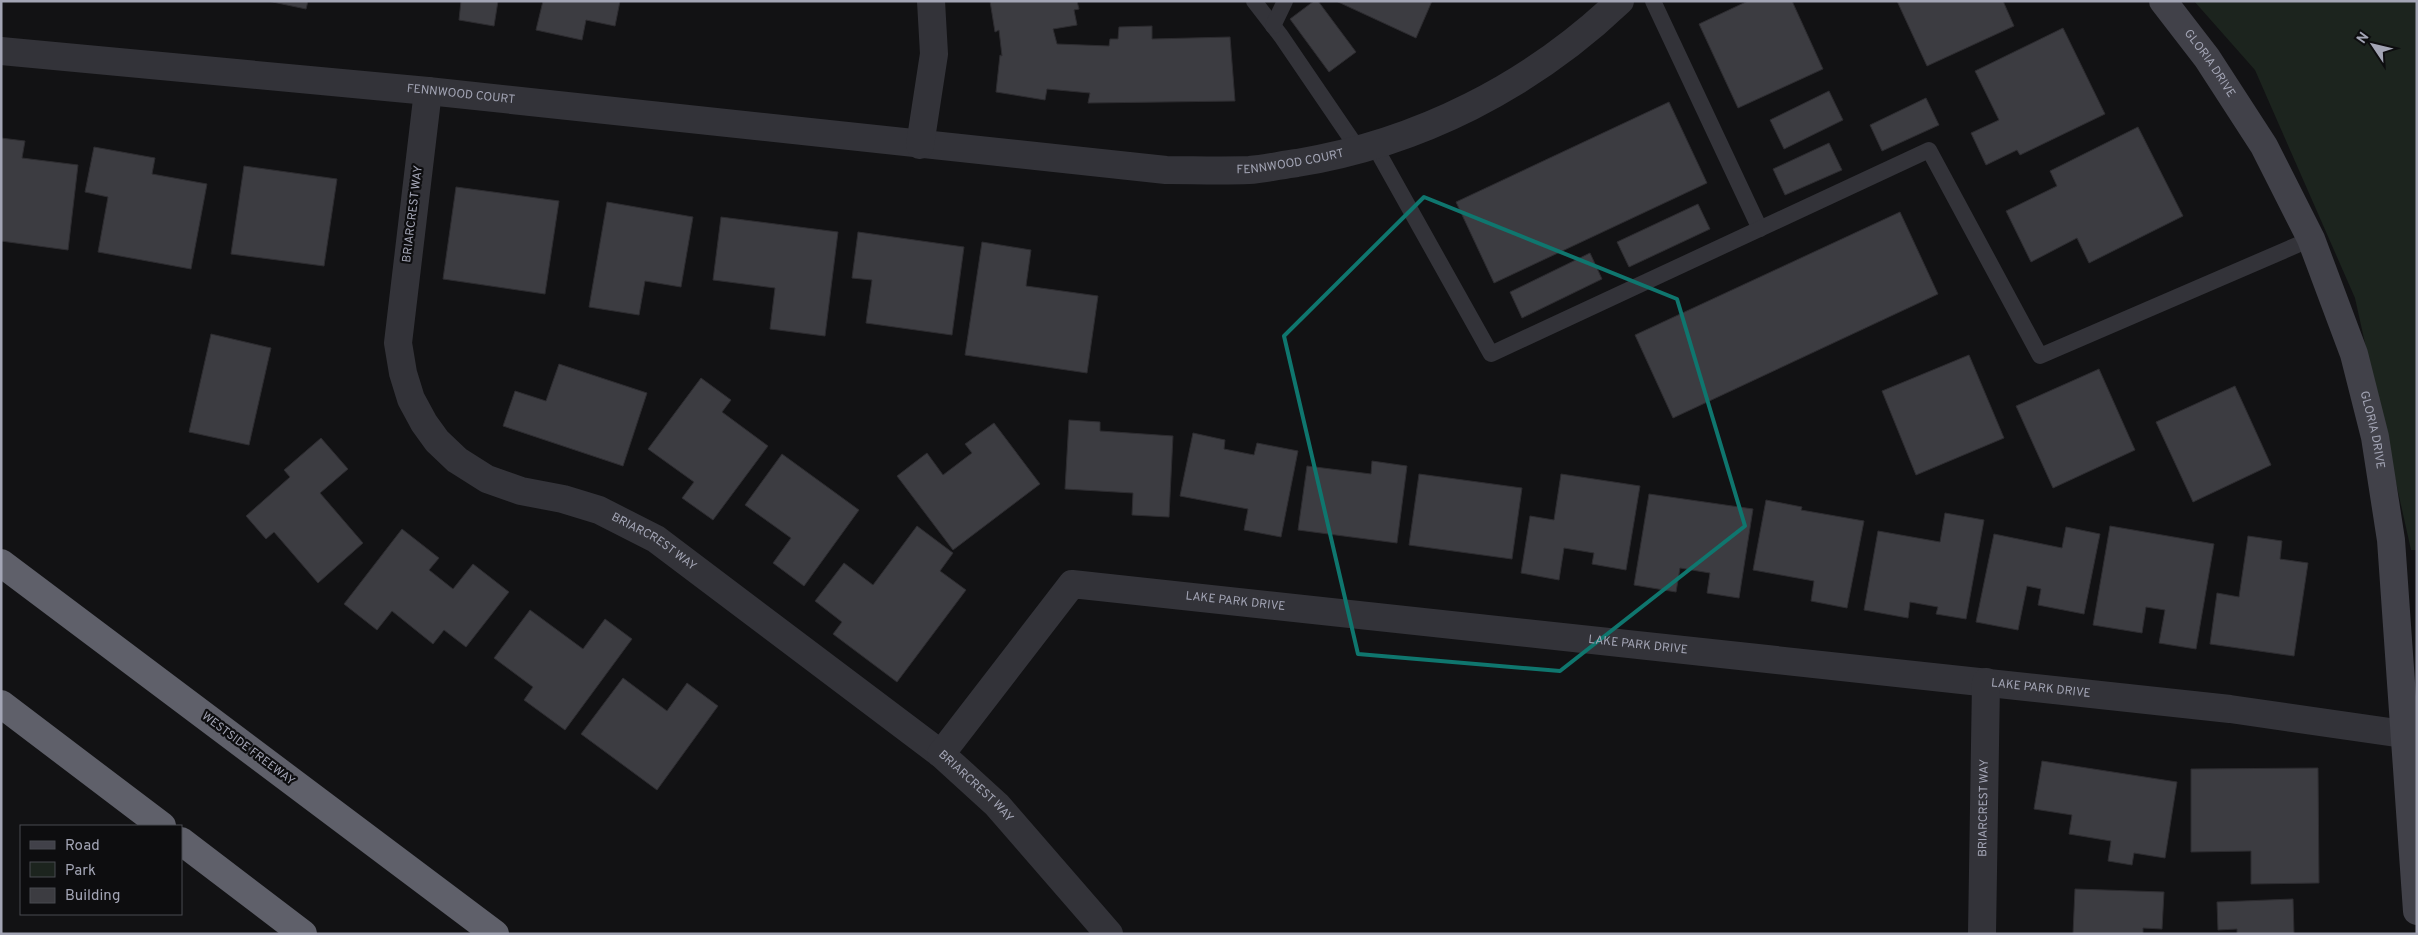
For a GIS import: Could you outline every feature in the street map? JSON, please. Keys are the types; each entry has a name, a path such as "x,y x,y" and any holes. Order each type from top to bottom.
{"highway":[{"name":"WESTSIDE FREEWAY","path":"1,563 495,934"},
{"path":"1,704 161,825"},
{"path":"182,842 303,934"}],"street":[{"path":"920,145 934,54 930,1"},
{"name":"FENNWOOD COURT","path":"1,51 428,91 1166,170 1250,170 1334,157 1406,135 1464,111 1529,74 1589,31 1620,1"},
{"name":"GLORIA DRIVE","path":"2163,1 2207,58 2264,146 2312,240 2354,354 2375,437 2391,540 2411,736 2417,911"},
{"name":"BRIARCREST WAY","path":"428,91 398,343 403,373 411,399 424,423 437,441 457,460 487,479 521,491 563,499 599,510 656,539 941,754 997,805 1109,934"},
{"name":"LAKE PARK DRIVE","path":"941,754 1072,584 2230,709 2411,736"},
{"name":"BRIARCREST WAY","path":"1982,934 1986,682"}],"lane":[{"path":"1254,1 1366,147 1490,354 1929,150 2040,356 2312,240"},
{"path":"1273,26 1285,1"},
{"path":"1653,1 1760,229"}],"highlighted area":[{"path":"1424,197 1677,299 1745,526 1560,671 1358,654 1284,336"}],"green space":[{"path":"2194,1 2417,1 2417,550 2411,550 2355,298 2255,70"}],"building":[{"path":"268,1 308,1 306,9"},
{"path":"461,1 498,1 494,26 459,20"},
{"path":"543,1 620,1 615,26 586,20 582,40 536,30"},
{"path":"990,1 1077,1 1079,9 1074,10 1077,25 1053,29 1057,44 1109,46 1110,39 1118,39 1119,27 1152,26 1152,39 1230,37 1235,101 1088,103 1090,93 1047,89 1045,100 996,92 1000,55 1002,56 999,30 995,32"},
{"path":"1314,1 1318,1 1356,52 1329,72 1290,19"},
{"path":"1336,1 1432,1 1416,38"},
{"path":"1748,1 1792,1 1823,69 1738,108 1699,24"},
{"path":"1897,1 2003,1 2014,26 1927,66"},
{"path":"2063,28 2105,114 2020,155 2017,150 1986,165 1971,133 1999,120 1975,71"},
{"path":"1829,91 1843,120 1784,149 1770,120"},
{"path":"1926,98 1939,125 1882,151 1870,125"},
{"path":"1669,102 1707,183 1494,283 1456,202"},
{"path":"2138,127 2183,216 2089,263 2077,238 2031,262 2006,211 2057,186 2050,171"},
{"path":"1,138 25,141 22,158 78,165 68,250 1,241"},
{"path":"1829,143 1842,170 1785,195 1773,169"},
{"path":"94,147 155,158 152,174 207,184 191,269 98,252 108,197 85,192"},
{"path":"244,166 337,179 324,266 231,254"},
{"path":"456,187 559,201 545,294 443,279"},
{"path":"607,202 693,217 681,287 645,281 639,315 589,307"},
{"path":"1698,204 1710,229 1629,267 1617,242"},
{"path":"1900,212 1938,294 1673,418 1635,335"},
{"path":"721,217 838,232 825,336 770,329 775,288 713,280"},
{"path":"858,232 964,247 952,335 866,323 872,280 852,278"},
{"path":"982,242 1031,250 1026,286 1098,296 1087,373 965,355"},
{"path":"1590,253 1602,279 1522,318 1510,292"},
{"path":"211,334 271,348 249,445 189,432"},
{"path":"1969,355 2004,438 1916,475 1882,391"},
{"path":"559,364 647,393 623,466 503,426 515,391 546,401"},
{"path":"2099,369 2135,450 2053,488 2016,406"},
{"path":"701,378 731,400 722,412 768,446 713,520 682,498 694,482 648,449"},
{"path":"2235,386 2271,465 2193,502 2156,422"},
{"path":"1069,420 1100,422 1100,431 1173,436 1169,517 1132,515 1133,493 1065,489"},
{"path":"994,423 1040,484 953,550 897,476 927,453 943,475 972,453 965,444"},
{"path":"1193,433 1225,440 1224,449 1254,455 1257,443 1298,451 1281,537 1244,530 1248,509 1180,496"},
{"path":"321,438 348,469 320,493 363,543 318,583 274,532 266,539 246,516 290,477 284,470"},
{"path":"782,454 859,510 804,586 773,563 791,538 745,505"},
{"path":"1372,461 1407,466 1397,543 1298,530 1307,466 1371,474"},
{"path":"1419,474 1522,488 1512,559 1409,545"},
{"path":"1561,474 1640,486 1626,570 1592,564 1594,553 1564,548 1559,580 1521,573 1530,516 1554,520"},
{"path":"1649,494 1753,509 1739,598 1707,593 1710,573 1680,568 1676,592 1634,585"},
{"path":"1766,500 1802,507 1801,510 1864,521 1847,608 1811,601 1814,581 1753,570"},
{"path":"1945,513 1984,520 1966,619 1936,614 1938,607 1910,602 1908,618 1864,610 1878,531 1940,542"},
{"path":"917,526 953,553 940,571 966,590 897,682 833,634 842,622 815,601 844,563 873,585"},
{"path":"2110,526 2214,544 2196,649 2159,643 2165,610 2146,607 2142,633 2093,625"},
{"path":"2066,527 2100,534 2084,614 2038,605 2041,589 2027,586 2018,630 1976,622 1994,534 2062,548"},
{"path":"402,529 439,558 429,570 453,589 473,564 509,592 466,647 444,630 433,644 392,611 377,630 344,604"},
{"path":"2248,536 2282,541 2280,559 2308,563 2294,656 2210,644 2217,593 2239,597"},
{"path":"530,610 583,649 605,619 632,639 565,730 524,700 533,687 494,658"},
{"path":"623,678 667,711 687,683 718,706 657,790 581,734"},
{"path":"2042,761 2177,782 2165,858 2134,853 2132,865 2108,861 2111,841 2069,834 2072,815 2034,809"},
{"path":"2318,768 2319,883 2251,884 2251,851 2191,852 2191,769"},
{"path":"2075,889 2164,892 2162,929 2143,928 2143,934 2073,934"},
{"path":"2293,899 2294,934 2237,934 2237,929 2218,930 2217,902"}]}
